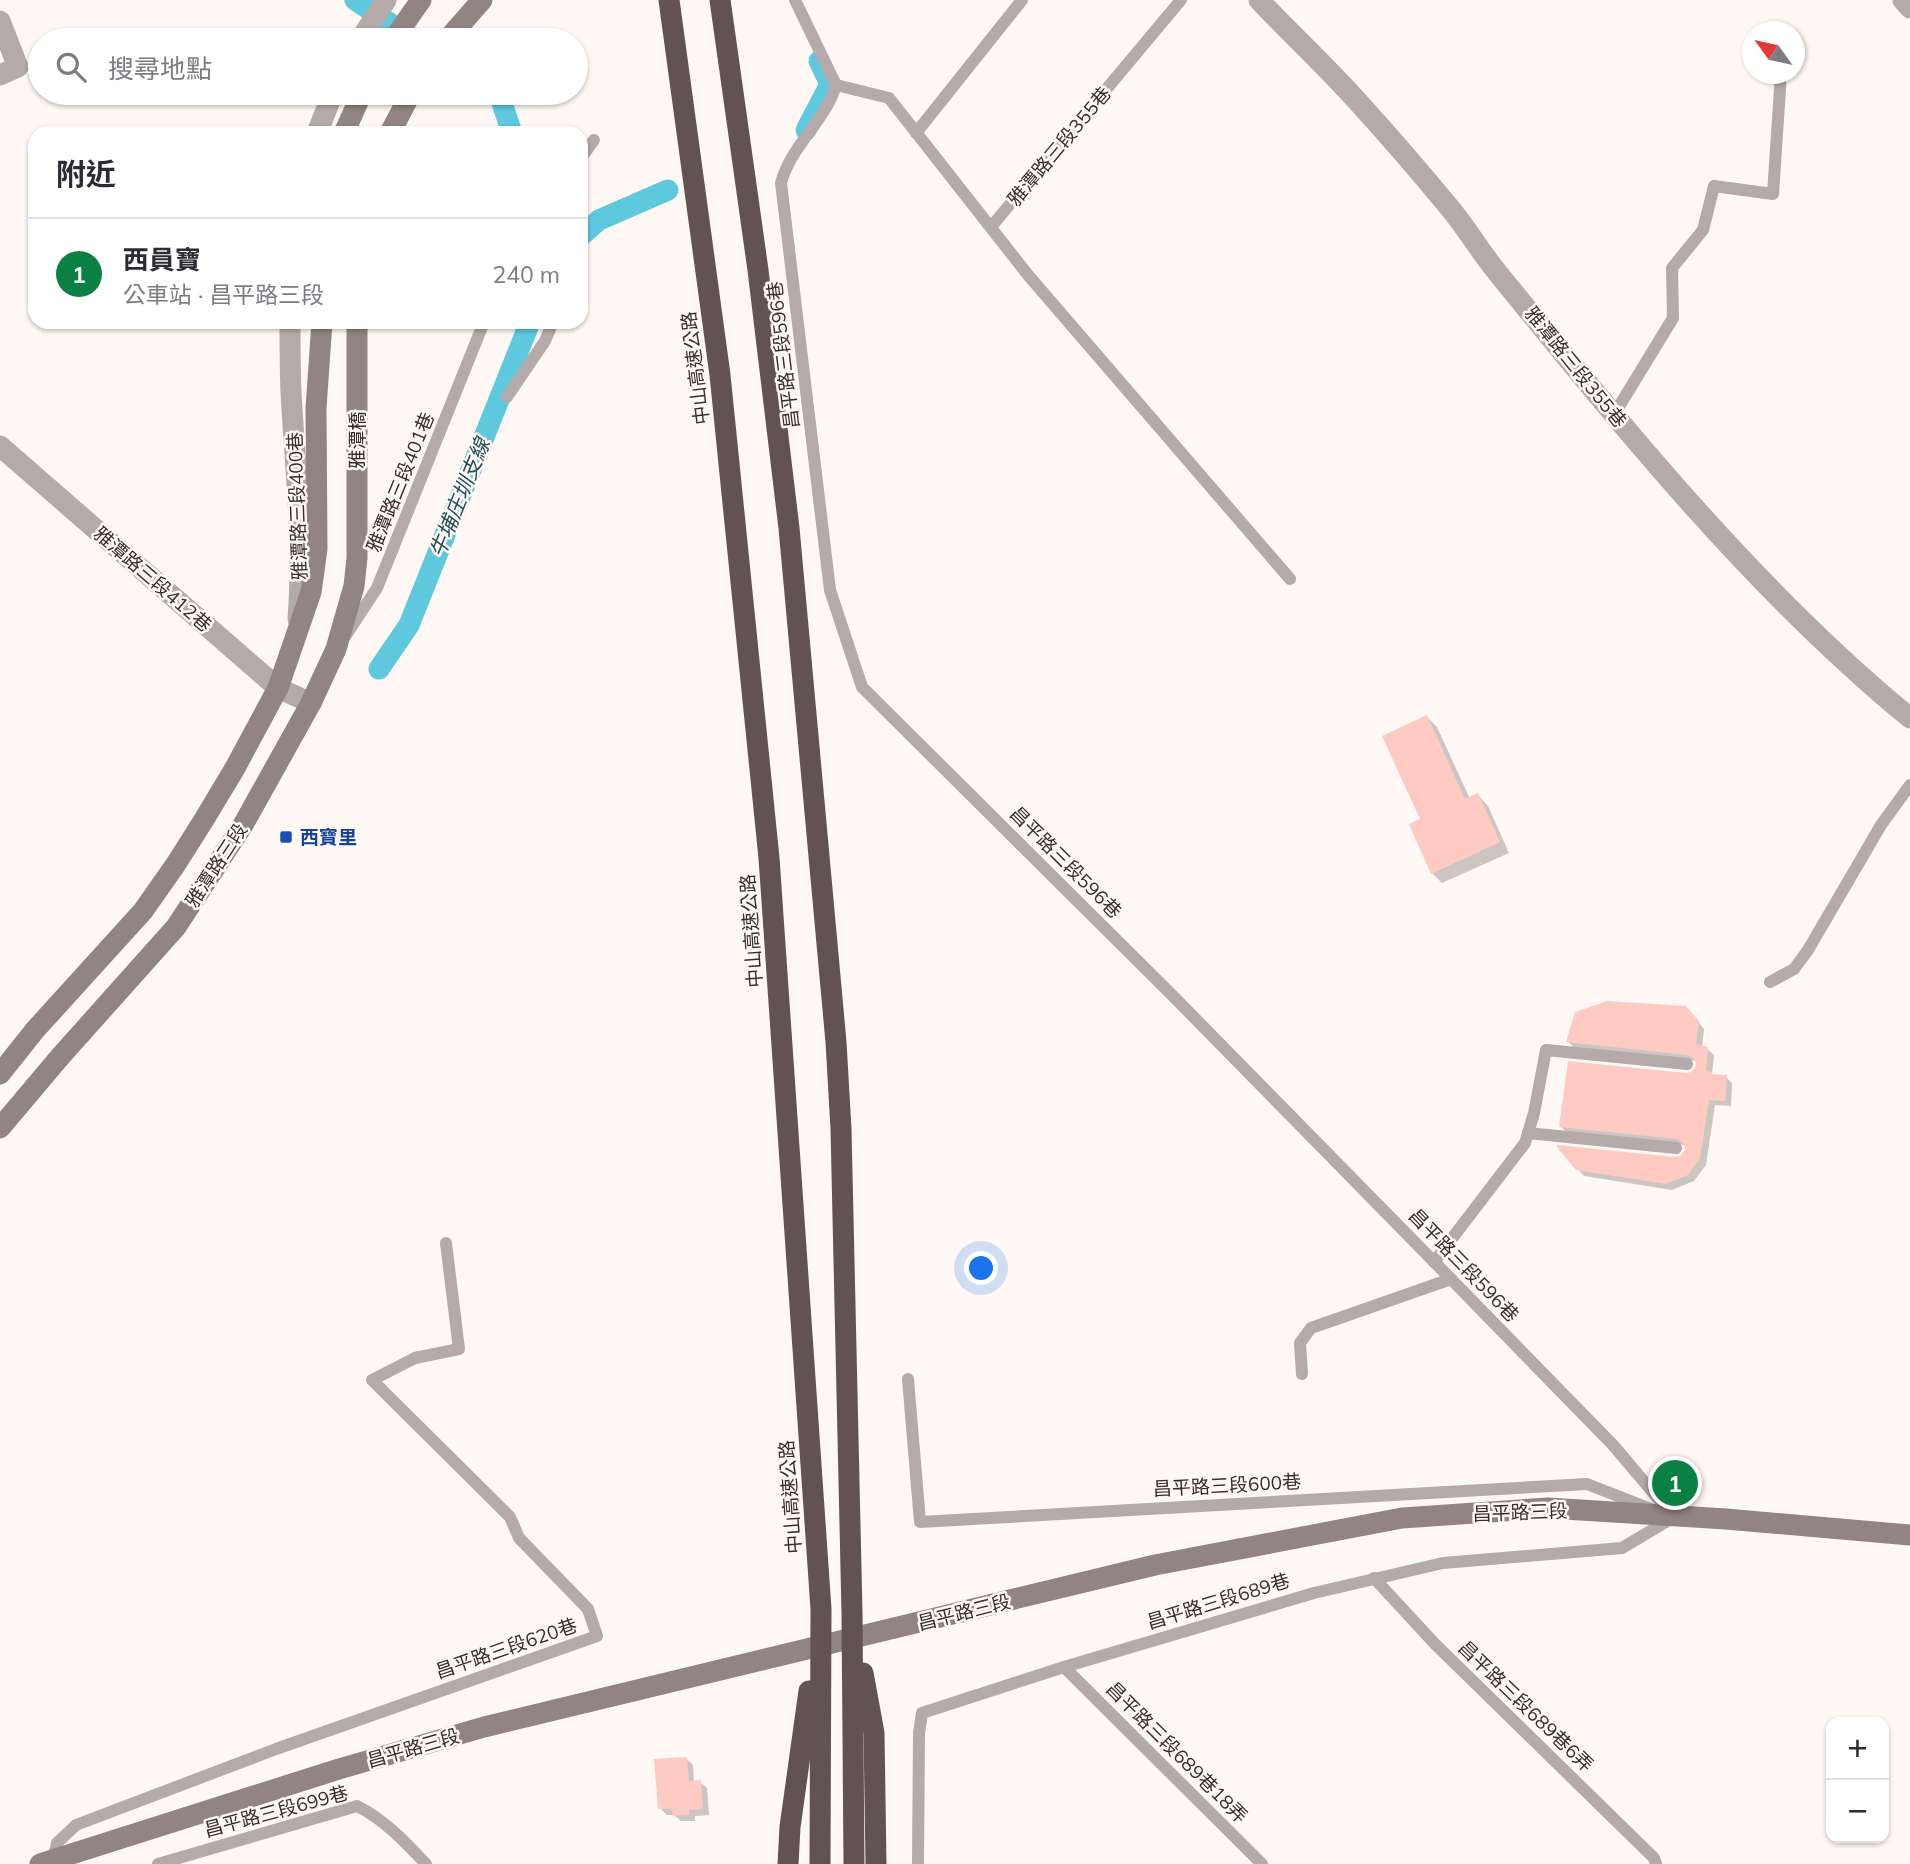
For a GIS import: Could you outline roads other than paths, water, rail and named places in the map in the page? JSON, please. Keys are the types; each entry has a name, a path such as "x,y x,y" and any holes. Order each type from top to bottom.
{"highway":[{"name":"中山高速公路","path":"669,0 720,375 769,858 821,1609 820,1864"},
{"path":"720,0 758,270 789,528 836,1042 841,1129 852,1613 854,1864"},
{"path":"788,1864 790,1827 821,1609"},
{"path":"852,1613 874,1733 876,1864"}],"street":[{"path":"368,28 386,0"},
{"path":"401,28 421,0"},
{"path":"458,28 482,0"},
{"name":"雅潭路三段355巷","path":"1259,0 1357,101 1434,190 1491,265 1652,461 1795,614 1860,677 1910,718"},
{"path":"1903,0 1910,8"},
{"path":"0,21 18,67 0,75"},
{"path":"320,126 328,105"},
{"path":"347,126 357,105"},
{"path":"394,126 405,105"},
{"name":"雅潭路三段400巷","path":"278,688 298,621 302,574 291,391 290,329"},
{"name":"雅潭路三段","path":"0,1074 35,1030 143,911 235,768 278,688 311,592 317,549 316,408 322,329"},
{"name":"雅潭橋","path":"357,329 358,558"},
{"name":"雅潭路三段412巷","path":"0,446 278,688 311,703"},
{"name":"雅潭路三段","path":"0,1128 176,927 243,825 311,703 335,649 354,586 358,558"},
{"name":"昌平路三段","path":"47,1862 83,1859 339,1769 484,1727 1155,1566 1402,1518 1548,1508 1726,1519 1910,1535"}],"lane":[{"path":"796,0 836,85 889,98 1036,286 1290,579"},
{"path":"916,133 1023,0"},
{"name":"雅潭路三段355巷","path":"991,227 1181,0"},
{"path":"1615,413 1673,318 1672,268 1703,230 1714,187 1773,194 1780,84"},
{"name":"昌平路三段596巷","path":"836,85 832,101 786,164 782,183 830,590 862,687 1173,996 1451,1279 1613,1445 1674,1517"},
{"path":"588,148 594,140"},
{"name":"雅潭路三段401巷","path":"335,649 377,588 482,329"},
{"path":"507,397 545,341 550,329"},
{"path":"1770,982 1794,969 1808,950 1881,825 1910,785"},
{"path":"1434,1262 1524,1143 1534,1113 1546,1050 1687,1064"},
{"path":"1528,1133 1676,1148"},
{"name":"昌平路三段620巷","path":"47,1862 57,1843 76,1825 276,1749 597,1636 588,1609 519,1538 510,1517 372,1380 415,1358 459,1349 446,1243"},
{"path":"1302,1374 1300,1343 1311,1328 1451,1279"},
{"name":"昌平路三段600巷","path":"908,1379 920,1522 1587,1484 1674,1517"},
{"name":"昌平路三段689巷","path":"918,1864 919,1732 922,1713 1064,1667 1314,1593 1443,1563 1622,1548 1674,1517"},
{"name":"昌平路三段689巷6弄","path":"1374,1578 1435,1644 1657,1862"},
{"name":"昌平路三段689巷18弄","path":"1064,1667 1262,1864"},
{"name":"昌平路三段699巷","path":"158,1864 357,1805 391,1827 426,1864"}],"waterway":[{"name":"牛埔庄圳支線","path":"355,0 397,28"},
{"path":"806,130 830,84 819,61"},
{"name":"牛埔庄圳支線","path":"503,105 510,126"},
{"path":"588,230 599,220 668,190"},
{"name":"牛埔庄圳支線","path":"379,669 409,625 527,329"}],"place":[{"name":"西寶里","path":"286,837"},
{"name":"西員寶","path":"1675,1483"}]}
